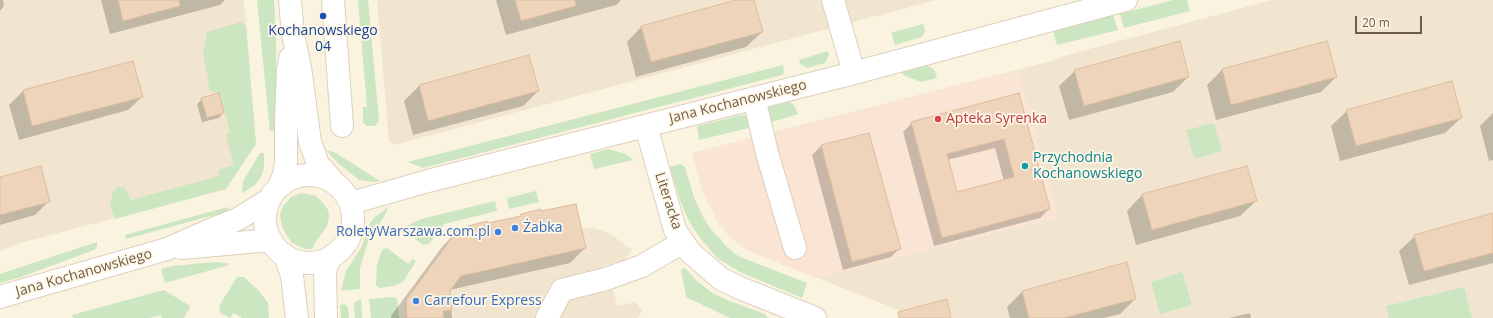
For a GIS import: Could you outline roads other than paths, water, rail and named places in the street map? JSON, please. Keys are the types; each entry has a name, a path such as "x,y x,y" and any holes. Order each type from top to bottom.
{"street":[{"path":"278,248 292,259 306,263 320,261 333,255 344,246 352,232 354,217 351,203 343,190 318,164 310,142 300,67 293,35 290,0"},
{"path":"333,0 342,126"},
{"path":"833,0 854,73"},
{"name":"Jana Kochanowskiego","path":"351,203 428,181 854,73 1126,0"},
{"path":"293,35 288,70 286,162 284,175 274,193 265,220 266,227 292,276 296,318"},
{"path":"754,98 767,153 795,248"},
{"name":"Literacka","path":"646,126 675,230 690,252 722,278 740,288 815,318"},
{"path":"274,193 290,179 303,175 318,175 332,180"},
{"name":"Jana Kochanowskiego","path":"0,297 168,249 238,219 274,193"},
{"path":"547,318 562,290 606,279 642,266 683,242"},
{"name":"Jana Kochanowskiego","path":"168,249 278,248"},
{"path":"326,318 325,272 327,264 333,255"}],"place":[{"name":"Kochanowskiego 04","path":"323,16"},
{"name":"Apteka Syrenka","path":"938,119"},
{"name":"Przychodnia Kochanowskiego","path":"1025,166"},
{"name":"Żabka","path":"515,228"},
{"name":"RoletyWarszawa.com.pl","path":"498,232"},
{"name":"Carrefour Express","path":"416,301"}]}
